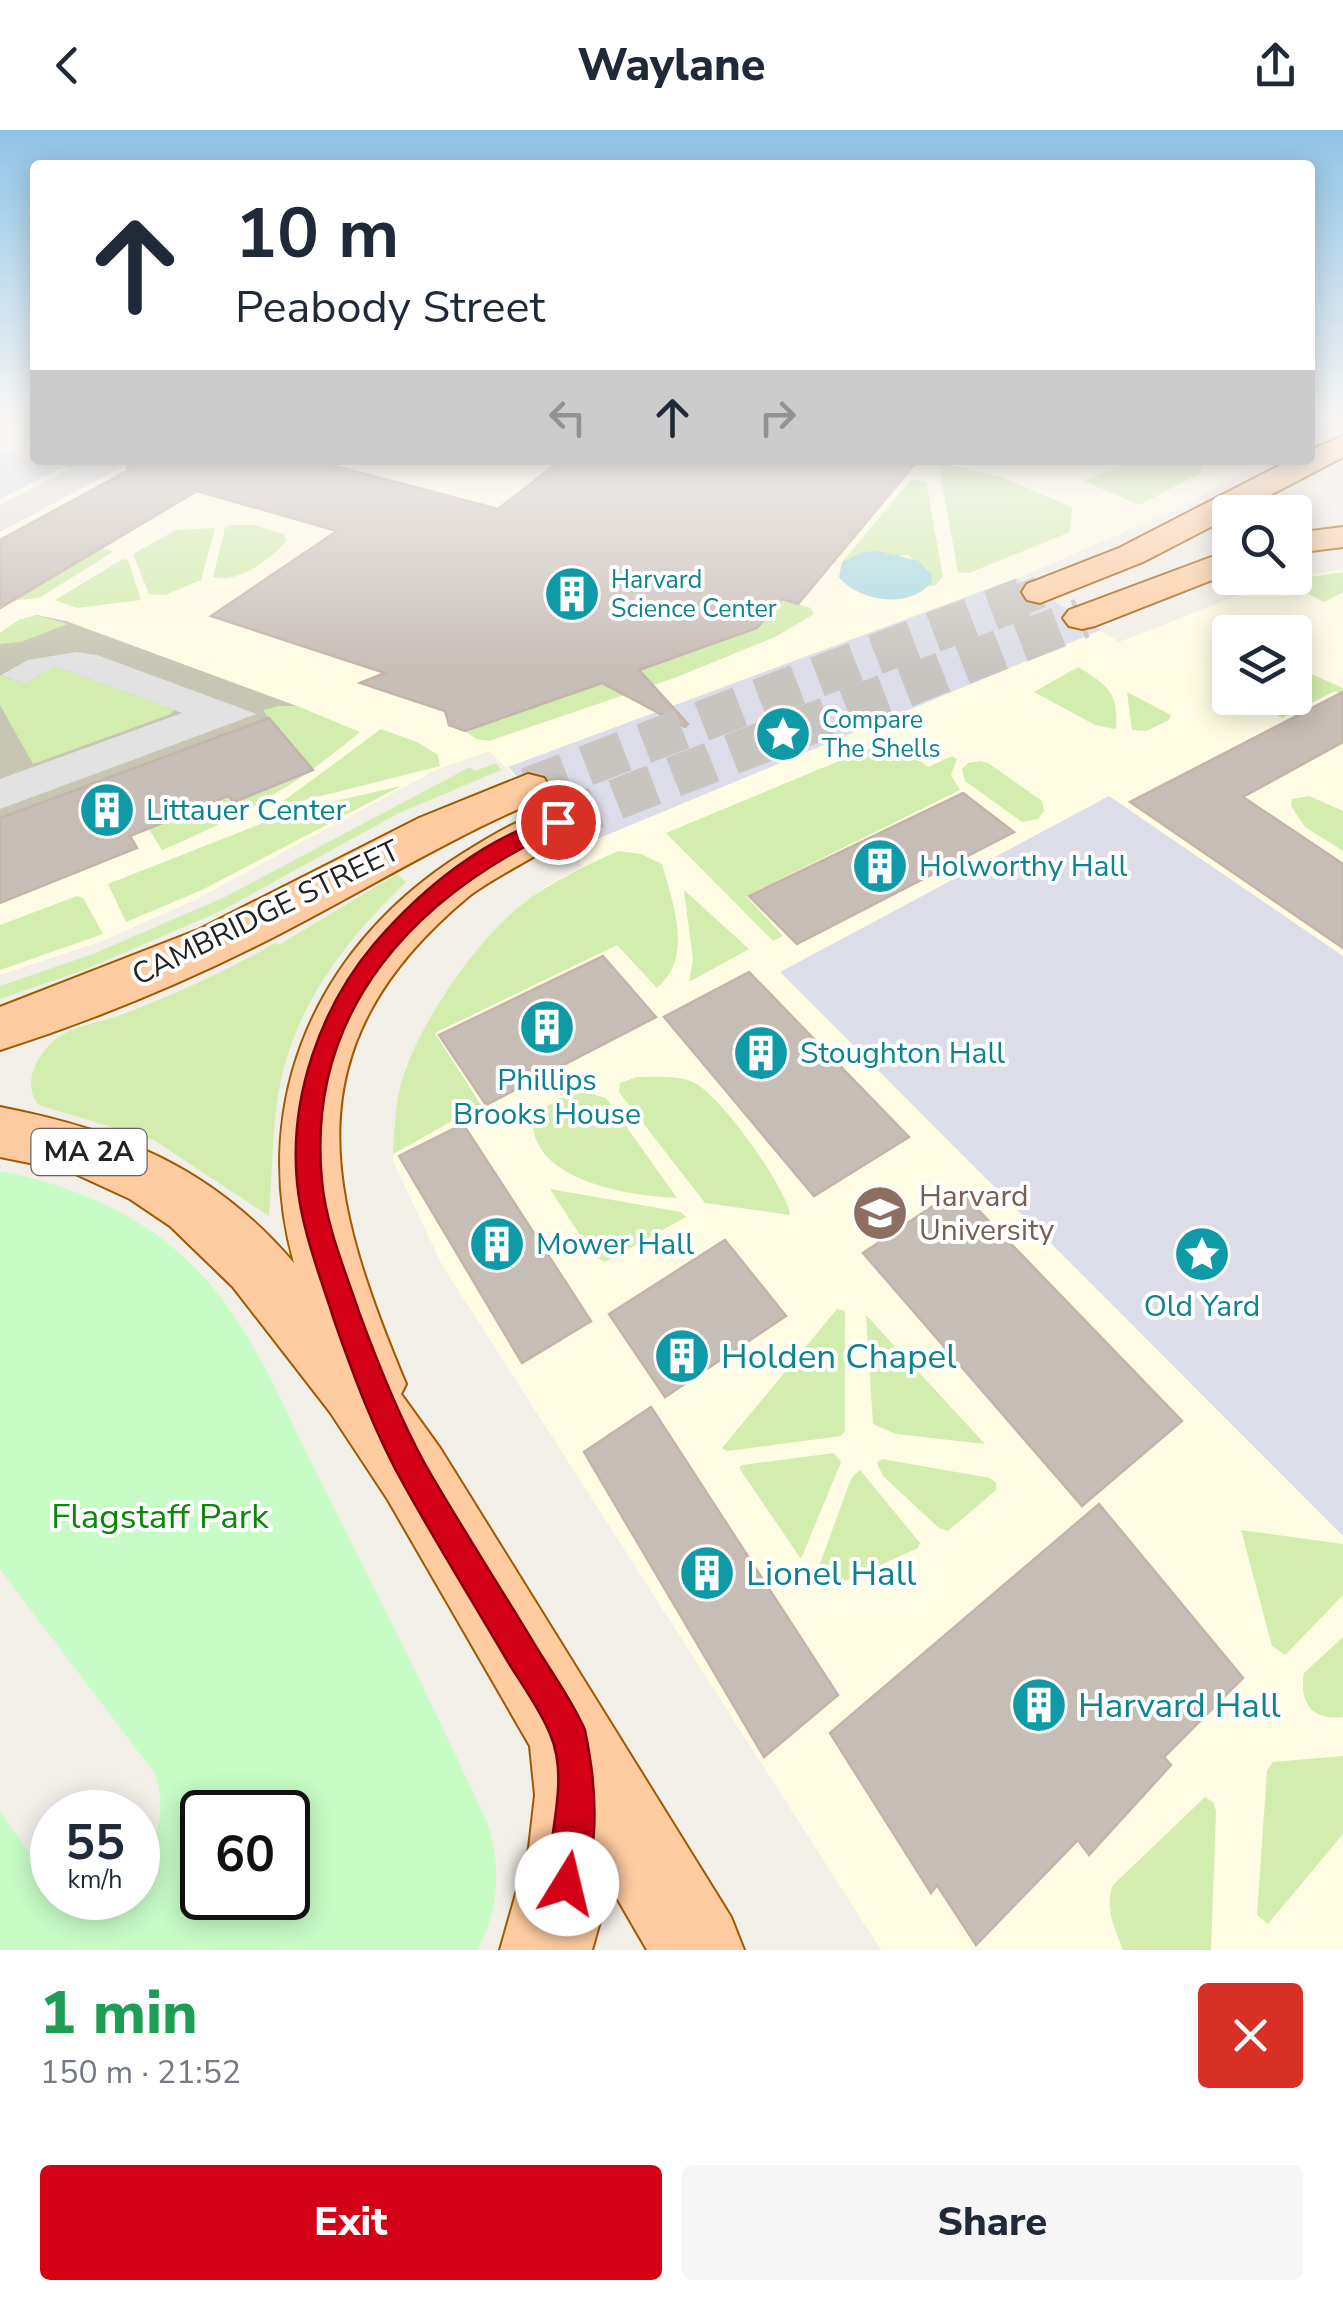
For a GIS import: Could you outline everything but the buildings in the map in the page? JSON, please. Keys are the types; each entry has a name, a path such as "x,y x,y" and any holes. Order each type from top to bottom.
{"main road":[{"path":"1040,592 1131,555 1235,501"},
{"path":"1312,541 1343,537"},
{"path":"1212,551 1082,618 1212,569"},
{"name":"CAMBRIDGE STREET","path":"0,1029 177,961 288,908 449,822 542,805 444,886 391,937 345,1006 313,1094 310,1184 323,1245 368,1377 414,1474"},
{"name":"MA 2A","path":"0,1132 50,1140 102,1156 151,1180 215,1226 275,1288 355,1388 414,1474 698,1950"},
{"path":"546,1950 567,1884 576,1831 577,1778 568,1730"}],"shaded area":[{"name":"Harvard University","path":"0,501 1192,501 1018,578 1119,642 1239,595 1312,595 1312,574 1343,570 1343,1950 881,1950 442,1265 393,1161 394,1121 406,1066 438,1008 502,923 546,886 583,866 527,788 489,751 436,770 193,901 102,941 0,975"},
{"path":"8,501 58,501 0,532 0,505"},
{"path":"1017,578 1101,630 578,847 556,817 508,767"},
{"path":"37,615 66,621 297,706 264,711 269,718 0,818 0,633 19,620"},
{"path":"76,652 97,655 257,714 0,809 0,779 182,713 55,666 26,684 1,675 28,660"},
{"name":"Old Yard","path":"1109,796 1343,956 1343,1536 780,972"}],"green space":[{"path":"893,501 929,501 943,577 935,586 928,586 927,568 907,555 842,562"},
{"path":"945,501 1058,501 1072,507 1070,532 969,573 958,572"},
{"path":"254,525 283,534 287,540 243,573 213,577 225,528"},
{"path":"215,528 201,580 165,595 149,594 133,554 176,530"},
{"path":"93,544 113,552 39,598 18,600 0,596 0,591 20,597 96,552"},
{"path":"123,559 128,560 141,600 77,608 55,600"},
{"path":"1343,572 1343,592 1324,602 1310,595 1312,577"},
{"path":"756,592 811,608 814,614 775,637 677,677 489,741 476,739 465,731 589,688 586,684 606,685 620,692 649,682 640,670 652,661 657,663 757,628 766,617"},
{"path":"37,615 68,624 21,642 0,644 0,633 19,620"},
{"path":"55,666 174,710 33,764 0,705 0,675 26,684"},
{"path":"1078,667 1109,691 1115,706 1116,729 1095,725 1034,692"},
{"path":"1312,674 1343,688 1343,695 1335,691 1312,703"},
{"path":"1127,692 1171,715 1169,720 1146,731 1132,730"},
{"path":"297,706 360,732 312,769 263,710"},
{"path":"381,729 417,742 438,755 440,766 274,808"},
{"path":"892,739 928,767 952,756 957,759 951,775 960,790 746,896 783,936 773,941 666,833"},
{"path":"980,761 1042,801 1044,811 1038,819 1022,822 965,781 962,769 968,763"},
{"path":"496,763 501,770 399,813 221,911 84,970 0,999 0,986 93,954 225,897 470,767 475,771"},
{"path":"309,772 242,812 162,850 148,828 228,796 235,802"},
{"path":"401,786 202,890 126,922 108,884 296,810"},
{"path":"1309,796 1343,811 1343,851 1305,827 1291,806 1292,799"},
{"path":"618,851 641,854 662,864 678,930 675,961 668,975 657,988 617,945 435,1033 481,1105 393,1154 396,1108 404,1074 428,1021 457,976 490,935 524,903 557,881"},
{"path":"397,874 406,882 361,929 322,981 293,1039 277,1102 269,1216 154,1140 39,1105 31,1088 34,1070 49,1045 63,1035 161,999 275,943 279,945"},
{"path":"684,890 749,949 689,982 693,960"},
{"path":"77,896 83,898 103,934 0,970 0,925"},
{"path":"637,1077 680,1078 705,1090 765,1164 790,1215 705,1203 619,1092 620,1083"},
{"path":"585,1092 606,1098 677,1198 585,1181 546,1156 536,1138 533,1116 558,1099"},
{"name":"Flagstaff Park","path":"0,1171 53,1184 104,1204 152,1232 214,1288 247,1336 487,1822 495,1855 496,1887 478,1950 0,1950 0,1811 30,1854 30,1920 160,1920 160,1790 155,1774 0,1569"},
{"path":"550,1189 681,1212 686,1217 605,1262 593,1255"},
{"path":"837,1309 845,1311 845,1431 841,1436 727,1451 722,1448"},
{"path":"866,1315 985,1444 896,1434 873,1424"},
{"path":"834,1453 841,1462 801,1559 739,1468"},
{"path":"882,1459 990,1478 996,1483 996,1490 948,1531 939,1528 883,1476 877,1463"},
{"path":"860,1470 920,1543 918,1548 825,1590 816,1584 815,1577 851,1479"},
{"path":"1241,1530 1343,1544 1343,1595 1285,1655 1272,1646"},
{"path":"1343,1637 1343,1717 1323,1716 1306,1701 1304,1673"},
{"path":"1343,1756 1343,1834 1268,1924 1257,1915 1267,1771 1273,1762"},
{"path":"1205,1797 1213,1802 1216,1811 1211,1950 1123,1950 1110,1910 1113,1885"}],"water":[{"path":"878,551 919,561 932,575 931,583 910,597 884,599 859,592 839,577 842,562 863,552"}],"tunnel":[{"path":"1017,601 1040,592"},
{"path":"528,788 1023,598"},
{"path":"558,822 1082,618"}],"place":[{"name":"Harvard Science Center","path":"572,594"},
{"name":"Compare The Shells","path":"783,734"},
{"name":"Littauer Center","path":"107,810"},
{"name":"Holworthy Hall","path":"880,866"},
{"name":"Phillips Brooks House","path":"547,1027"},
{"name":"Stoughton Hall","path":"761,1053"},
{"name":"Harvard University","path":"880,1213"},
{"name":"Mower Hall","path":"497,1244"},
{"name":"Old Yard","path":"1202,1254"},
{"name":"Holden Chapel","path":"682,1356"},
{"name":"Lionel Hall","path":"707,1573"},
{"name":"Harvard Hall","path":"1039,1705"}],"route":[{"path":"558,822 505,846 444,886 404,923 368,967 345,1006 318,1071 309,1116 309,1162 323,1245 352,1334 388,1422 414,1474 568,1730 578,1804 567,1884"}]}
